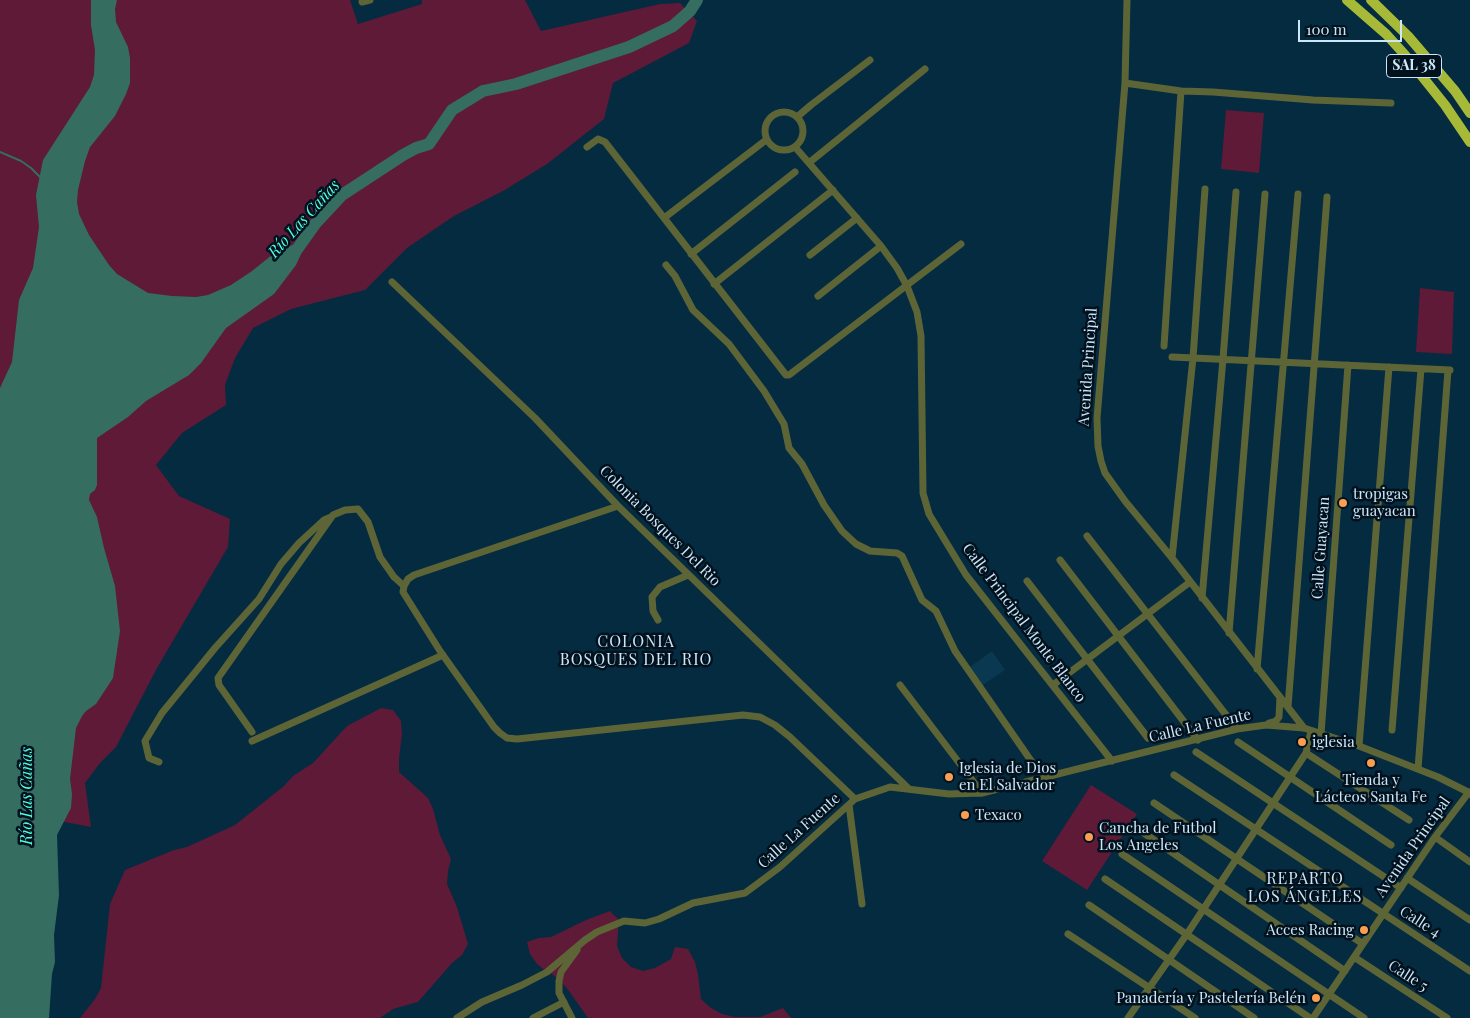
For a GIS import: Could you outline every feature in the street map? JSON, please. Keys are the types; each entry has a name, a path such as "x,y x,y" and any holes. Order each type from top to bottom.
{"highway":[{"name":"SAL 38","path":"1347,0 1386,34 1405,55 1445,105 1470,142"},
{"name":"SAL 38","path":"1370,0 1408,36 1470,113"}],"street":[{"name":"Avenida Principal","path":"1127,0 1124,83 1099,382 1098,446 1106,474 1124,501 1172,558 1257,669 1307,729"},
{"path":"797,117 870,60"},
{"path":"810,162 925,68"},
{"path":"1124,83 1181,91 1312,100 1391,103"},
{"path":"1164,346 1181,91"},
{"path":"785,112 797,117 803,129 803,136 796,147 790,150 779,150 770,145 766,140 765,127 772,116 785,112"},
{"path":"587,147 598,139 605,142 714,284 786,375 789,376 961,244"},
{"path":"664,218 766,140"},
{"name":"Calle Principal Monte Blanco","path":"796,147 898,268 917,312 921,336 922,472 929,514 966,575 1112,761"},
{"path":"691,254 794,172"},
{"path":"1172,558 1193,358 1206,189"},
{"path":"714,284 833,190"},
{"path":"1202,598 1224,360 1236,192"},
{"path":"1229,633 1265,194"},
{"path":"1257,669 1298,194"},
{"path":"1288,707 1327,196"},
{"path":"810,255 857,218"},
{"path":"818,296 881,246"},
{"path":"666,265 693,310 729,344 764,391 784,424 789,448 802,464 824,505 842,530 856,544 870,550 897,553 902,556 922,600 936,611 955,651 1043,778"},
{"name":"Colonia Bosques Del Rio","path":"392,282 535,418 618,506 909,789"},
{"path":"1172,356 1449,370 1418,769"},
{"name":"Calle Guayacan","path":"1321,734 1348,365"},
{"path":"1359,746 1389,367"},
{"path":"1392,730 1421,369"},
{"path":"618,506 414,575 408,579 404,586 403,592 443,656 494,727 507,738 517,738 743,715 760,717 790,737 855,799"},
{"path":"159,762 149,758 146,741 162,713 215,648 259,599 281,564 299,543 324,520 345,510 358,510 368,522 380,557 394,577 404,586"},
{"path":"252,732 219,686 218,678 333,515"},
{"path":"1088,536 1237,729"},
{"path":"1060,560 1198,740"},
{"path":"658,620 653,611 652,597 660,587 688,574"},
{"path":"1027,581 1148,738"},
{"path":"1053,685 1190,582"},
{"path":"252,741 443,656"},
{"path":"900,685 982,792"},
{"path":"1266,725 1276,721 1278,718 1280,697"},
{"name":"Calle La Fuente","path":"457,1018 482,1002 547,972 585,940 598,932 624,921 645,923 659,920 693,903 745,893 780,867 855,799 890,787 949,794 982,792 1237,729 1266,725 1307,729 1359,746 1418,769 1470,793"},
{"path":"1130,1018 1306,752 1307,729"},
{"path":"1238,742 1391,845"},
{"path":"1196,752 1401,888"},
{"path":"1306,752 1409,820"},
{"name":"Calle 4","path":"1174,775 1470,971"},
{"name":"Avenida Principal","path":"1311,1018 1345,971 1434,837 1470,793"},
{"path":"1154,803 1363,944"},
{"path":"849,805 862,904"},
{"path":"1138,829 1345,971"},
{"path":"1434,837 1470,862"},
{"path":"1122,854 1364,1018"},
{"path":"1407,878 1470,920"},
{"path":"1106,879 1311,1018"},
{"path":"1089,905 1254,1018"},
{"path":"1068,934 1195,1018"},
{"path":"572,1018 559,994 558,981 560,972 585,940"},
{"name":"Calle 5","path":"1354,957 1446,1018"},
{"path":"533,1018 564,1002"}],"shaded area":[{"path":"0,0 350,0 358,24 422,4 422,0 525,0 541,31 660,4 680,3 697,21 689,43 613,83 604,119 547,164 503,191 454,216 407,248 365,290 291,309 253,328 235,358 225,385 226,405 182,433 156,465 179,496 230,519 228,547 157,668 116,747 100,763 85,783 91,827 22,814 0,786"},
{"path":"1226,110 1264,113 1259,173 1221,169"},
{"path":"1420,288 1454,292 1452,354 1416,352"},
{"path":"992,651 1005,670 980,687 967,669"},
{"path":"381,708 393,710 401,721 402,734 399,772 428,798 433,809 440,835 451,859 447,884 457,907 468,944 462,955 452,963 418,1002 393,1009 380,1018 80,1018 101,988 110,904 125,870 174,850 187,847 235,825 284,786 293,776 313,763 347,726"},
{"name":"Cancha de Futbol Los Angeles","path":"1091,785 1137,814 1087,890 1042,861"},
{"path":"610,911 619,920 617,946 622,958 631,967 643,971 655,968 671,959 675,947 688,949 695,962 701,999 711,1008 722,1014 735,1017 760,1017 783,1008 791,1018 588,1018 566,987 550,972 547,972 537,964 530,954 527,942 551,937"}],"water":[{"path":"91,0 117,0 115,9 116,22 128,47 130,58 130,83 126,94 115,116 90,147 78,190 79,214 89,235 109,265 117,274 148,293 196,297 208,295 231,285 282,247 294,245 301,254 296,265 274,294 226,328 201,363 189,375 146,401 128,417 97,438 97,485 90,494 89,500 97,517 115,586 120,631 113,678 96,704 82,716 76,728 70,779 71,808 57,835 59,895 54,935 55,962 52,974 49,1018 0,1018 0,388 12,362 19,300 33,268 39,227 36,195 43,160 90,87 94,75 95,50 91,25"}],"waterway":[{"name":"Río Las Cañas","path":"288,262 315,224 342,195 403,155 429,144 452,110 483,91 516,84 629,47 673,26 690,11 697,0"},
{"path":"0,152 21,161 40,177"}],"place":[{"name":"tropigas guayacan","path":"1343,503"},
{"name":"iglesia","path":"1302,742"},
{"name":"Tienda y Lácteos Santa Fe","path":"1371,763"},
{"name":"Iglesia de Dios en El Salvador","path":"949,777"},
{"name":"Texaco","path":"965,815"},
{"name":"Cancha de Futbol Los Angeles","path":"1089,837"},
{"name":"Acces Racing","path":"1364,930"},
{"name":"Panadería y Pastelería Belén","path":"1316,998"}],"district":[{"name":"COLONIA BOSQUES DEL RIO","path":"636,651"},
{"name":"REPARTO LOS ÁNGELES","path":"1305,888"}]}
